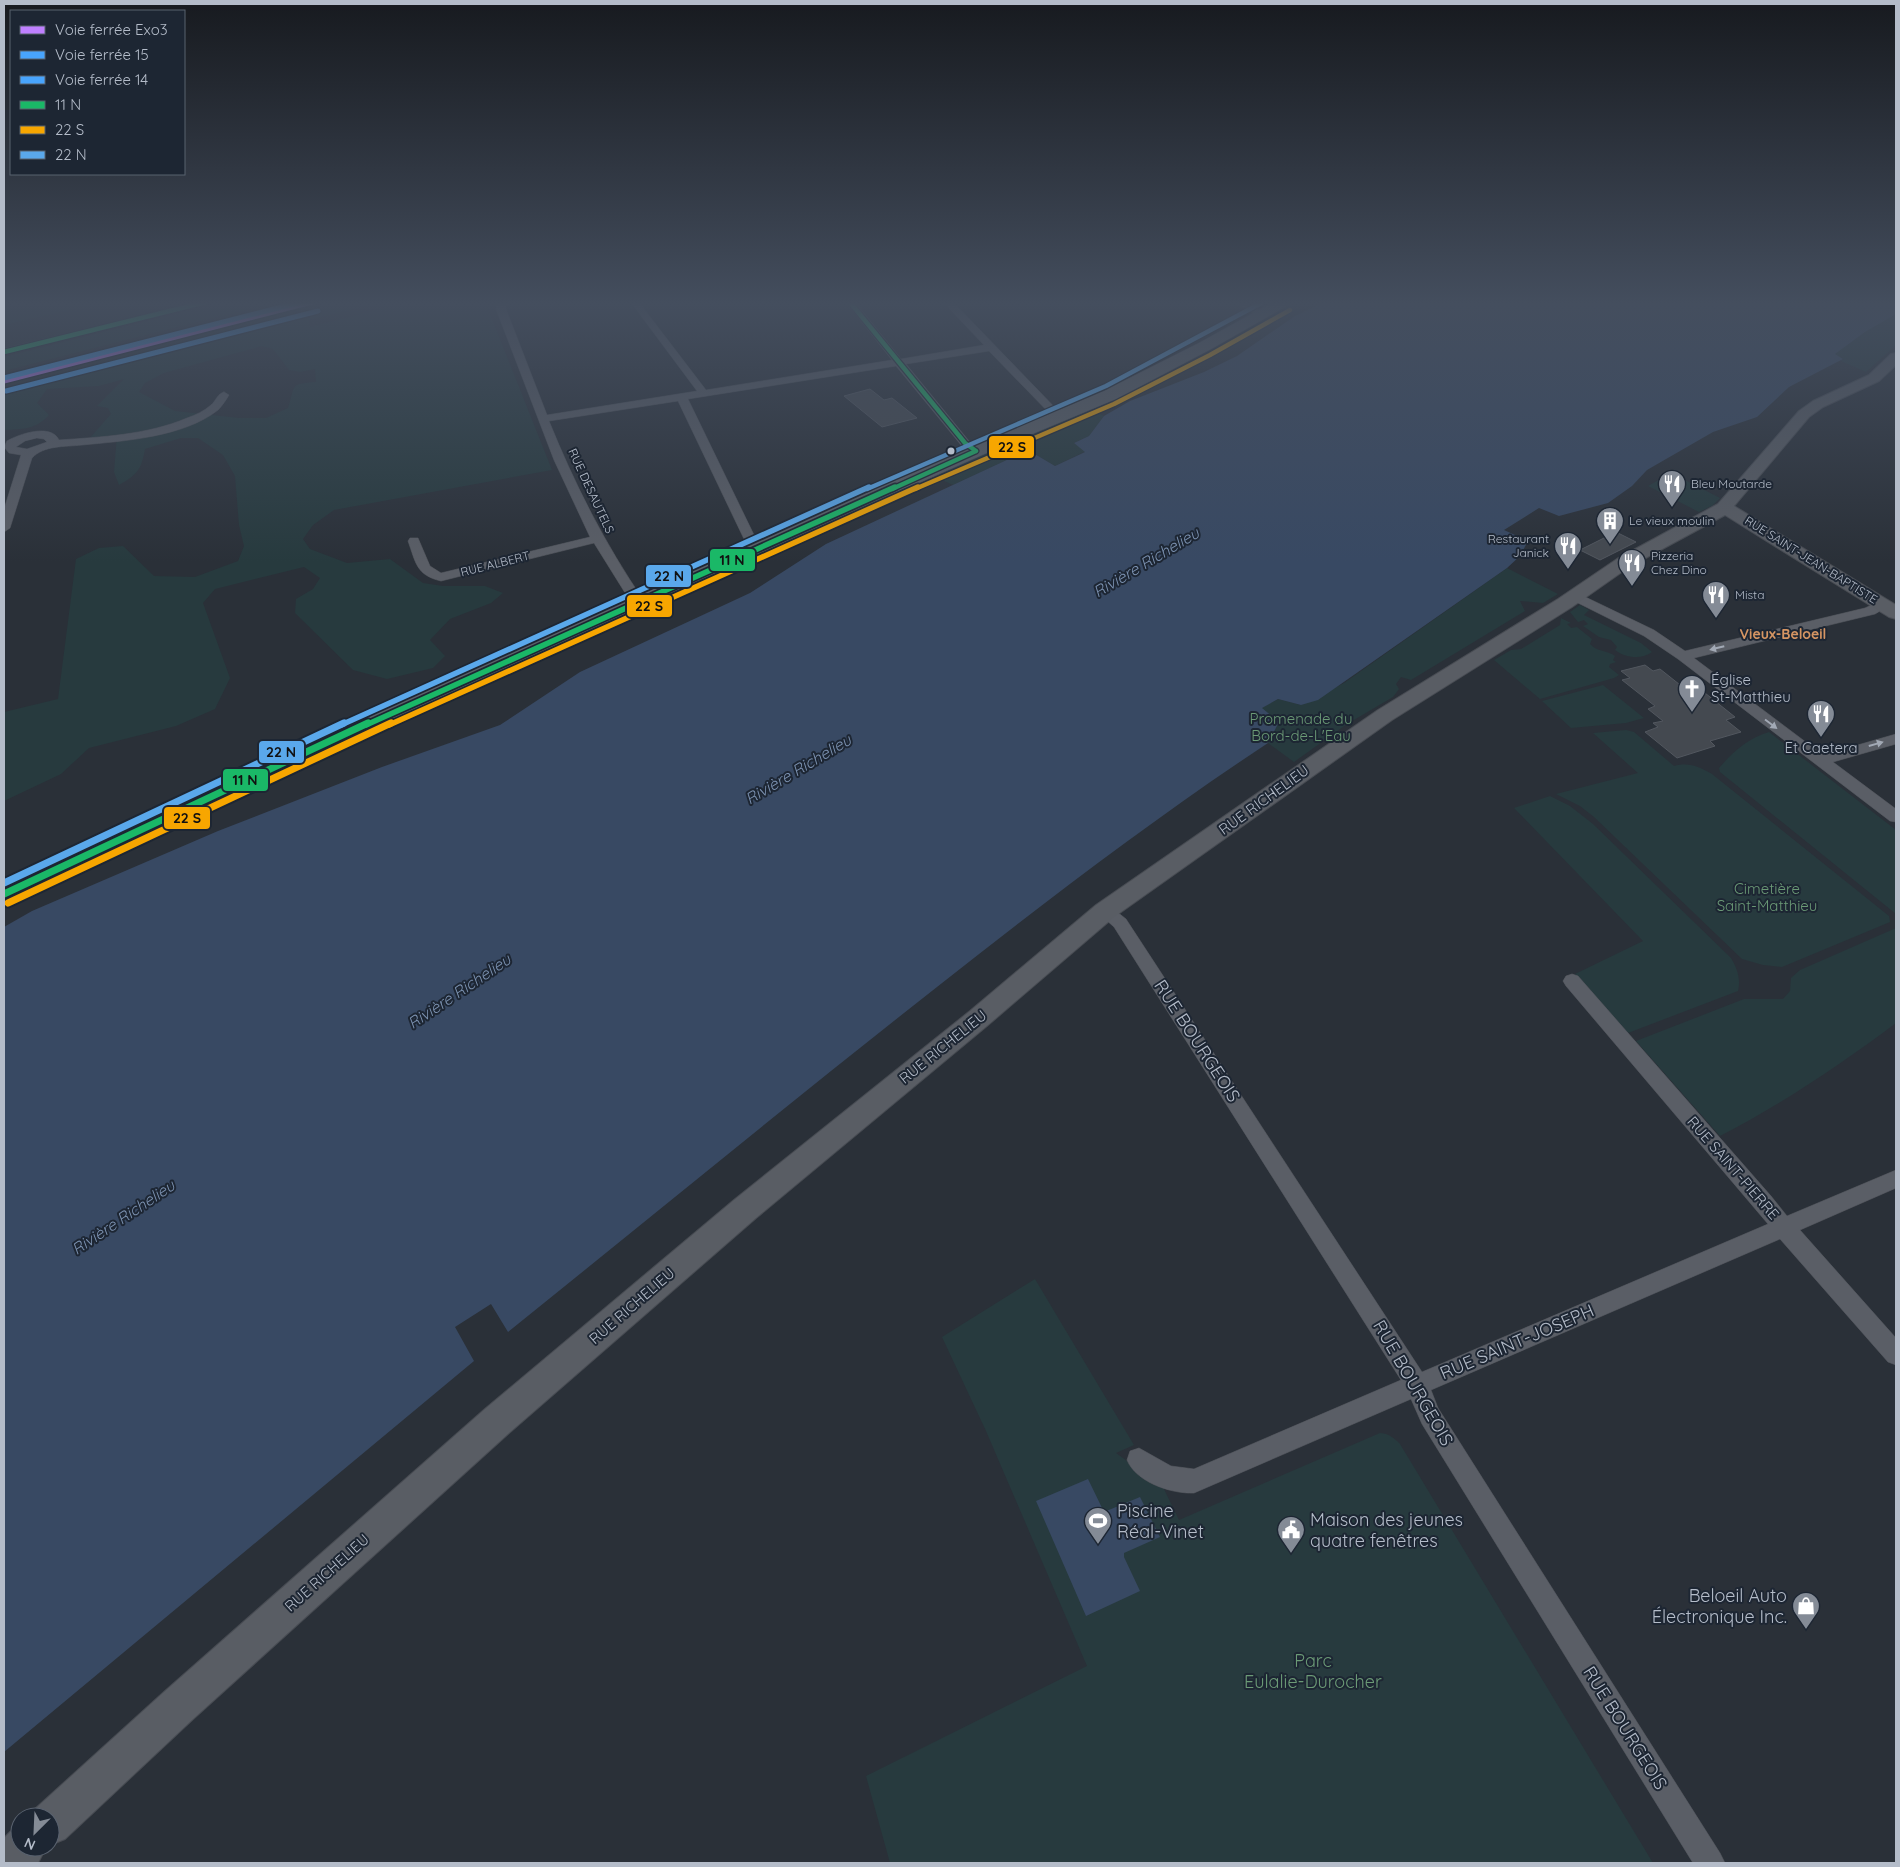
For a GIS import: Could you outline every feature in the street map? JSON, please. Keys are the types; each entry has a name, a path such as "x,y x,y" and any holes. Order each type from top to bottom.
{"main road":[{"path":"4,894 318,746 759,546 976,451 1059,417 1120,388"},
{"name":"RUE RICHELIEU","path":"60,1815 178,1706 505,1415 745,1209 979,1018 1105,911 1385,716 1575,596 1623,563 1724,508 1804,414 1818,404 1852,388"},
{"name":"RUE SAINT-JEAN-BAPTISTE","path":"1724,508 1892,606"}],"street":[{"name":"RUE DESAUTELS","path":"532,388 566,474 597,539 618,576 637,602"},
{"path":"700,388 704,394"},
{"path":"544,419 740,388"},
{"path":"920,388 965,443 976,451"},
{"path":"1032,388 1059,417"},
{"path":"53,444 53,439 48,436 38,435 20,438 11,443 10,447 13,450 28,453 43,446 53,444 156,432 198,417 214,408 224,395"},
{"path":"682,398 750,539 759,546"},
{"path":"4,528 28,453"},
{"name":"RUE ALBERT","path":"414,541 426,572 432,576 441,577 597,539"},
{"path":"1575,596 1649,633 1683,656 1896,817"},
{"path":"1683,656 1892,606"},
{"path":"1822,760 1896,738"},
{"name":"RUE BOURGEOIS","path":"1105,911 1120,923 1417,1385 1430,1416 1710,1863"},
{"name":"RUE SAINT-PIERRE","path":"1572,981 1764,1202 1783,1227 1896,1354"},
{"name":"RUE SAINT-JOSEPH","path":"1139,1460 1169,1478 1182,1482 1194,1481 1896,1179"}],"green space":[{"path":"4,388 62,388 47,389 37,403 49,415 39,424 28,428 4,430"},
{"path":"115,388 142,388 139,392 175,411 239,418 266,418 288,408 294,388 519,388 552,470 334,510 313,525 303,539 310,549 347,563 390,559 423,583 443,586 485,586 503,593 491,603 450,619 430,640 445,656 433,668 387,679 353,670 295,613 296,599 313,589 320,578 304,567 215,589 203,603 230,678 215,709 176,726 89,748 61,774 4,801 4,712 58,699 76,559 99,548 123,546 154,576 195,577 238,561 244,546 239,525 235,476 223,455 198,438 181,438 145,449 138,471 119,485 114,472 117,435 89,439 111,414 108,408 97,406"},
{"path":"1088,408 1104,416 1089,436 1074,443 1086,451 1055,466 1028,450 953,485 929,474"},
{"path":"1671,473 1720,498 1712,506 1699,512 1648,486"},
{"name":"Promenade du Bord-de-L'Eau","path":"1507,568 1558,594 1543,603 1520,601 1525,611 1411,680 1401,677 1396,684 1399,689 1393,697 1347,724 1294,762 1268,743 1278,722 1261,708 1278,699 1301,705 1344,683"},
{"path":"1580,605 1589,610 1584,615 1641,643 1652,652 1639,657 1619,653 1615,650 1617,647 1611,640 1599,637 1583,626 1588,624 1584,620 1578,622 1570,612"},
{"path":"1561,618 1571,623 1567,624 1571,628 1577,627 1592,639 1590,644 1593,647 1615,656 1613,660 1616,662 1610,664 1609,667 1619,675 1540,699 1494,660 1511,650 1521,649 1560,625"},
{"path":"1603,685 1644,718 1626,723 1571,728 1542,701"},
{"name":"Cimetière Saint-Matthieu","path":"1626,730 1634,732 1674,766 1690,765 1712,774 1889,916 1890,922 1782,967 1763,965 1742,959 1594,817 1580,806 1556,794 1638,773 1593,733"},
{"name":"Cimetière Saint-Matthieu","path":"1769,732 1896,830 1896,914 1720,772 1719,768 1741,746"},
{"name":"Cimetière Saint-Matthieu","path":"1550,796 1570,806 1593,824 1731,958 1738,974 1738,991 1628,1033 1575,974 1643,941 1514,808"},
{"name":"Cimetière Saint-Matthieu","path":"1896,928 1896,1023 1810,1083 1766,1111 1720,1136 1636,1041 1744,999 1783,999 1790,991 1791,978 1800,970"},
{"name":"Parc Eulalie-Durocher","path":"1035,1279 1134,1445 1116,1453 1163,1487 1179,1520 1380,1433 1394,1438 1400,1444 1653,1863 890,1863 866,1776 1087,1666 986,1431 942,1337"}],"water":[{"name":"Rivière Richelieu","path":"1163,388 1788,388 1757,417 1713,432 1647,470 1632,486 1608,503 1559,516 1539,508 1504,530 1528,541 1520,556 1507,568 1318,700 1301,705 1278,699 1262,708 1279,722 1268,743 1141,831 1018,924 829,1072 508,1332 491,1304 455,1327 474,1361 4,1752 4,927 32,911 218,831 382,767 500,725 580,672 750,593 826,544 1028,450 1055,466 1085,452 1074,443 1089,436 1104,416 1130,401"},
{"name":"Piscine Réal-Vinet","path":"1088,1479 1104,1512 1140,1497 1160,1537 1124,1553 1124,1557 1140,1591 1086,1616 1036,1501"}],"building":[{"path":"870,389 884,400 892,398 917,418 882,427 844,396"},
{"name":"Le vieux moulin","path":"1616,532 1636,542 1600,560 1580,550"},
{"name":"Église St-Matthieu","path":"1645,665 1653,671 1660,669 1694,696 1705,693 1735,717 1726,720 1741,732 1710,741 1715,746 1677,758 1645,732 1658,727 1653,723 1663,721 1648,709 1655,706 1622,680 1630,678 1621,671"}],"rail line":[{"name":"15","path":"6,391 17,388"}],"transit line":[{"path":"920,388 965,443 976,451"},
{"path":"4,883 305,741 633,592 972,442 1101,388"},
{"path":"8,903 313,759 641,610 980,460 1114,404 1145,388"},
{"path":"4,894 309,750 976,451"}],"place":[{"name":"Bleu Moutarde","path":"1672,508"},
{"name":"Le vieux moulin","path":"1610,545"},
{"name":"Restaurant Janick","path":"1568,570"},
{"name":"Pizzeria Chez Dino","path":"1632,587"},
{"name":"Mista","path":"1716,619"},
{"name":"Église St-Matthieu","path":"1692,713"},
{"name":"Et Caetera","path":"1821,738"},
{"name":"Piscine Réal-Vinet","path":"1098,1545"},
{"name":"Maison des jeunes quatre fenêtres","path":"1291,1554"},
{"name":"Beloeil Auto Électronique Inc.","path":"1806,1630"}],"district":[{"name":"Vieux-Beloeil","path":"1783,634"}]}
